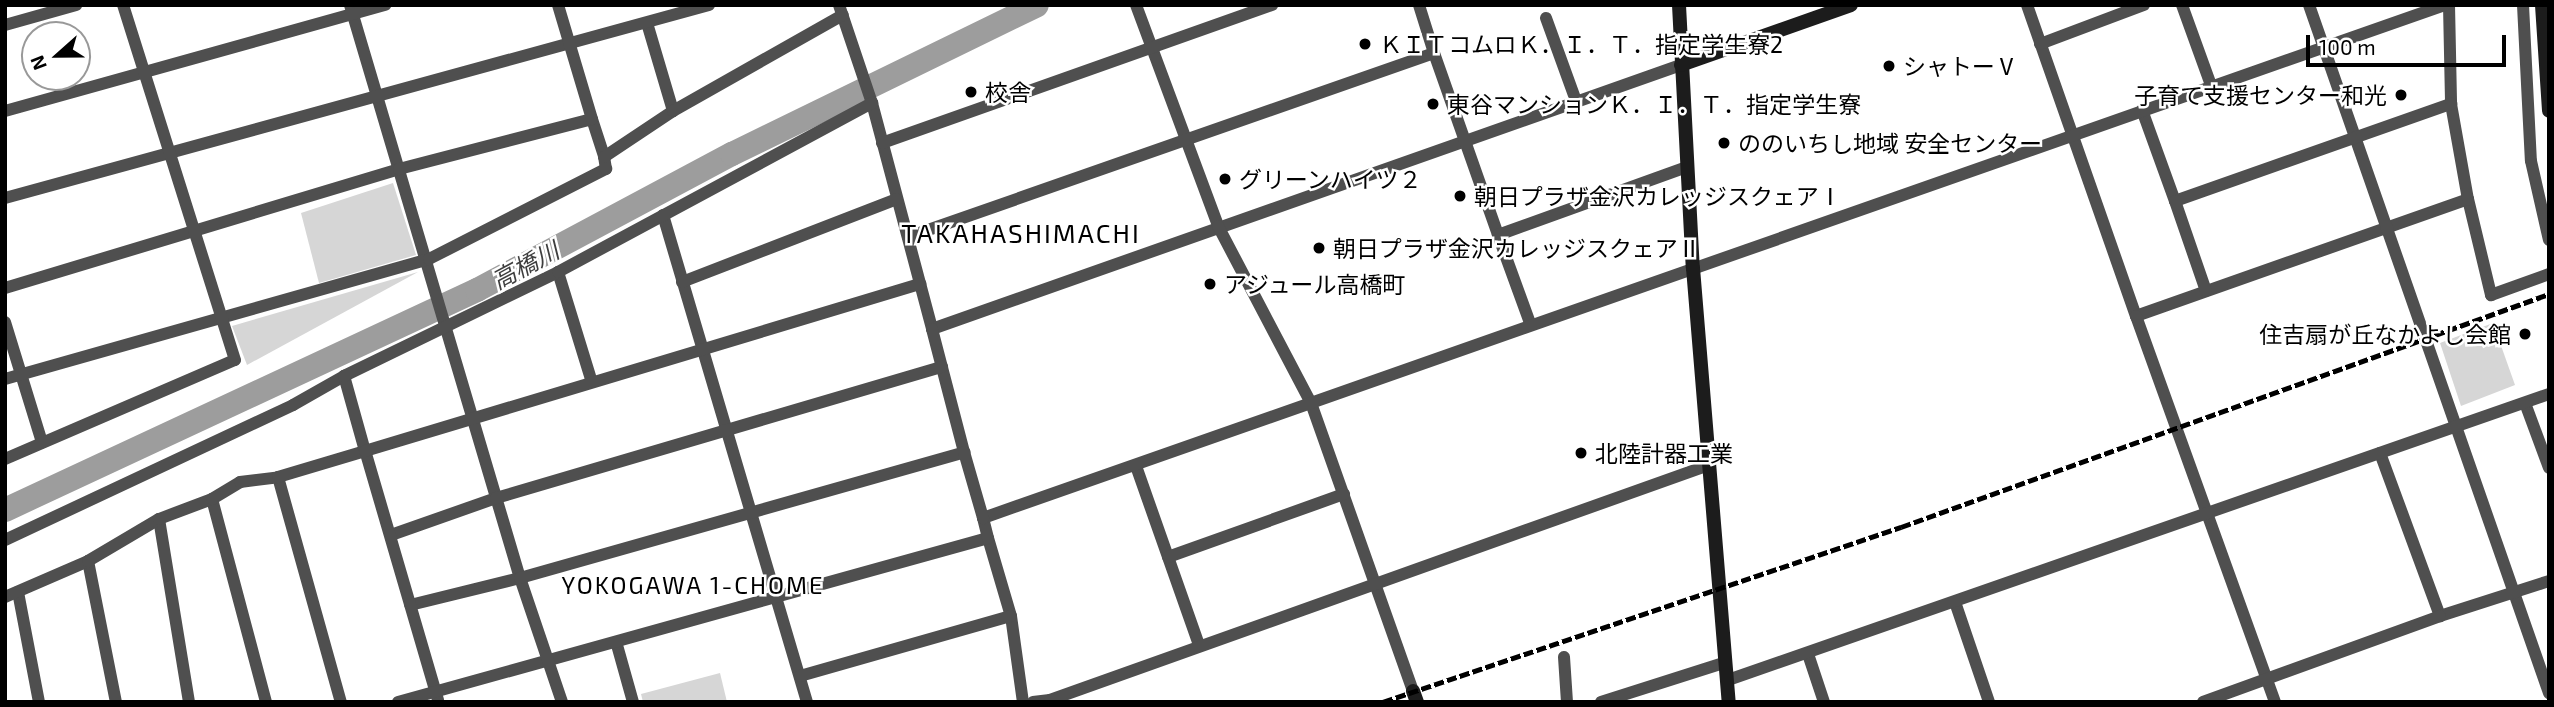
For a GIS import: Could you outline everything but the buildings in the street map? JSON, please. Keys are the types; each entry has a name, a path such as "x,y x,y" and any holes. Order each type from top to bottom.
{"main road":[{"path":"1679,5 1693,268 1729,702"},
{"path":"1681,65 1851,5"},
{"path":"2542,5 2549,111"}],"street":[{"path":"5,25 76,5"},
{"path":"5,459 235,360 192,233 123,5"},
{"path":"5,111 144,74 351,10 385,5"},
{"path":"5,379 220,319 430,266 606,169 558,5"},
{"path":"5,198 709,5"},
{"path":"1136,5 1184,141 1218,226 1311,403 1378,584 1415,696"},
{"path":"882,143 1272,5"},
{"path":"1419,5 1530,323"},
{"path":"2027,5 2204,512 2275,702"},
{"path":"2040,44 2144,5"},
{"path":"2182,5 2211,85"},
{"path":"2309,5 2353,138 2549,693"},
{"path":"984,518 1136,466 1530,323 2072,136 2323,45 2447,5 2451,104 2468,199 2491,295 2549,274"},
{"path":"2523,5 2531,161 2549,240"},
{"path":"351,10 449,328 471,417 520,578 562,702"},
{"path":"604,157 673,111 841,10 872,103 964,452 1011,616 1023,702"},
{"path":"1546,18 1576,101"},
{"path":"647,23 673,111"},
{"path":"908,237 1434,53"},
{"path":"932,329 1681,65"},
{"path":"5,540 293,405 344,376 449,328 872,103"},
{"path":"2175,201 2451,104"},
{"path":"2142,110 2206,290"},
{"path":"5,288 399,169 592,119"},
{"path":"1498,235 1687,167"},
{"path":"682,282 897,199"},
{"path":"2136,316 2468,199"},
{"path":"663,215 807,702"},
{"path":"558,272 591,379"},
{"path":"5,597 88,561 159,519 212,499 240,482 278,477 591,379 702,350 920,284"},
{"path":"5,322 42,442"},
{"path":"391,535 496,498 942,367"},
{"path":"344,376 437,698"},
{"path":"1728,680 2549,394"},
{"path":"2525,403 2549,468"},
{"path":"410,605 520,578 753,514 964,452"},
{"path":"2380,453 2440,617"},
{"path":"1136,466 1199,646"},
{"path":"1033,702 1050,700 1709,466"},
{"path":"278,477 341,702"},
{"path":"1168,557 1344,494"},
{"path":"212,499 266,702"},
{"path":"159,519 189,702"},
{"path":"398,702 437,698 550,662 988,538"},
{"path":"88,561 116,702"},
{"path":"2203,702 2549,581"},
{"path":"18,592 39,702"},
{"path":"1955,602 1989,702"},
{"path":"800,676 1011,616"},
{"path":"617,645 633,702"},
{"path":"1808,654 1824,702"},
{"path":"1564,657 1567,702"},
{"path":"1601,702 1726,662"}],"shaded area":[{"path":"393,183 416,255 319,283 301,213"},
{"path":"418,272 247,365 232,326"},
{"path":"2493,323 2515,385 2461,406 2440,343"},
{"path":"720,673 727,702 643,702 641,694"}],"waterway":[{"name":"高橋川","path":"5,510 477,290 732,154 1037,5"}],"railway":[{"path":"1383,702 1901,527 2549,294"}],"place":[{"name":"ＫＩＴコムロＫ．Ｉ．Ｔ．指定学生寮2","path":"1365,44"},
{"name":"シャトーⅤ","path":"1889,66"},
{"name":"校舎","path":"971,92"},
{"name":"子育て支援センター和光","path":"2401,95"},
{"name":"東谷マンションＫ．Ｉ．Ｔ．指定学生寮","path":"1433,104"},
{"name":"ののいちし地域 安全センター","path":"1724,143"},
{"name":"グリーンハイツ２","path":"1225,179"},
{"name":"朝日プラザ金沢カレッジスクェアⅠ","path":"1460,196"},
{"name":"朝日プラザ金沢カレッジスクェアⅡ","path":"1319,248"},
{"name":"アジュール高橋町","path":"1210,284"},
{"name":"住吉扇が丘なかよし会館","path":"2525,334"},
{"name":"北陸計器工業","path":"1581,453"}],"district":[{"name":"TAKAHASHIMACHI","path":"1021,233"},
{"name":"YOKOGAWA 1-CHOME","path":"693,585"}]}
